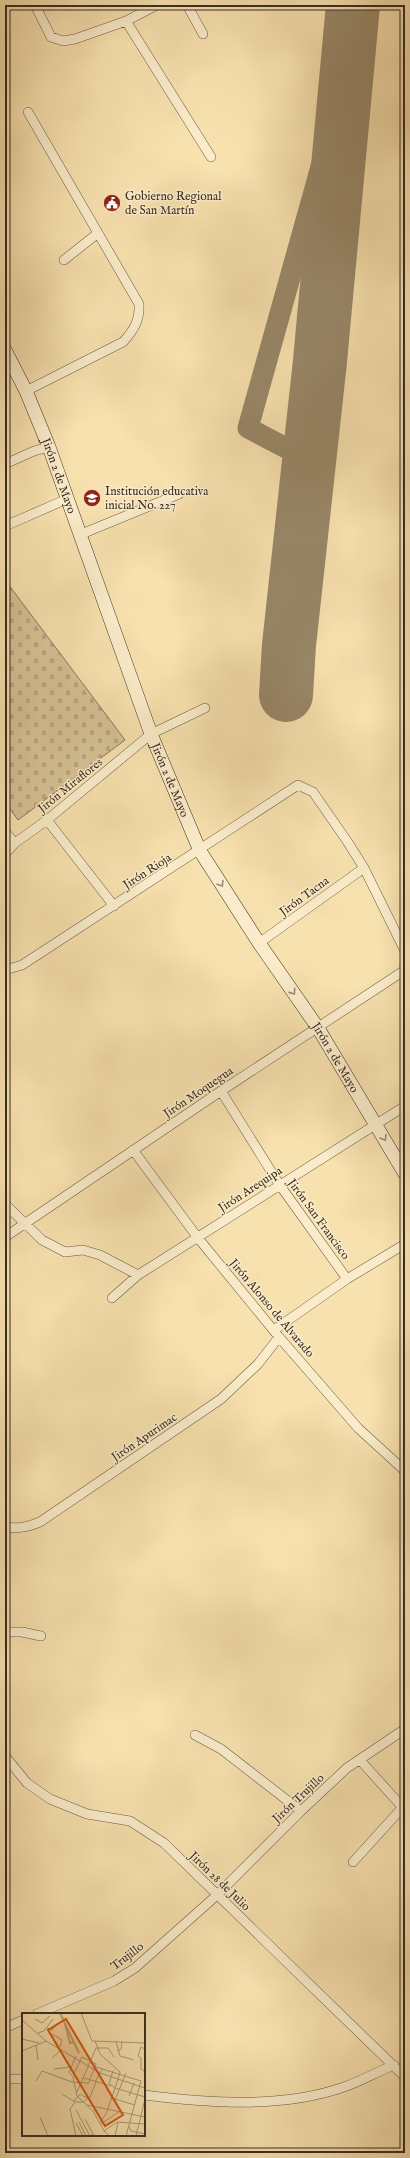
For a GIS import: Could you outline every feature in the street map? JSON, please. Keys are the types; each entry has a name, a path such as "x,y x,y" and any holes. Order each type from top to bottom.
{"main road":[{"name":"Jirón 2 de Mayo","path":"5,350 26,391 50,446 79,535 151,734 200,851 259,943 318,1028 405,1174"}],"street":[{"path":"35,5 51,36 63,41 75,39 126,21 152,6"},
{"path":"187,5 203,34"},
{"path":"126,21 211,157"},
{"path":"26,391 123,342 132,332 138,320 139,304 28,112"},
{"path":"64,260 98,233"},
{"path":"5,464 34,451 50,446"},
{"path":"79,535 179,494"},
{"path":"5,526 67,500"},
{"name":"Jirón Miraflores","path":"5,854 15,843 47,820 151,734 205,708"},
{"name":"Jirón Rioja","path":"5,970 22,965 200,851 298,785 313,792 364,868"},
{"path":"47,820 114,906"},
{"path":"5,832 15,843"},
{"path":"364,868 405,951"},
{"name":"Jirón Tacna","path":"259,943 364,868"},
{"name":"Jirón Moquegua","path":"5,1237 132,1150 405,970"},
{"name":"Jirón San Francisco","path":"221,1091 279,1184 347,1279"},
{"name":"Jirón Arequipa","path":"112,1298 138,1275 198,1238 279,1184 405,1106"},
{"name":"Jirón Alonso de Alvarado","path":"132,1150 198,1238 276,1333 358,1428 405,1470"},
{"path":"5,1204 42,1240 65,1252 83,1250 100,1255 138,1275"},
{"name":"Jirón Apurimac","path":"5,1527 18,1529 29,1527 40,1522 221,1399 258,1364 276,1333 347,1279 405,1244"},
{"path":"5,1632 22,1632 40,1636"},
{"name":"Jirón Trujillo","path":"217,1895 301,1811 347,1768 405,1729"},
{"path":"195,1735 221,1749 301,1811"},
{"name":"Jirón 28 de Julio","path":"5,1756 27,1783 50,1799 87,1814 130,1822 164,1844 405,2077"},
{"path":"353,1862 404,1809 360,1760"},
{"name":"Trujillo","path":"39,2013 114,1981 135,1968 217,1895"},
{"path":"5,2028 22,2020"},
{"path":"145,2095 185,2100 256,2102 293,2099 344,2087 394,2065"},
{"path":"5,2079 22,2079"}],"green space":[{"path":"5,580 125,740 18,820 5,802"}],"taxiway":[{"path":"309,460 248,428 348,70"}],"runway":[{"path":"286,695 289,645 320,361 353,5"}],"place":[{"name":"Gobierno Regional de San Martín","path":"112,203"},
{"name":"Institución educativa inicial No. 227","path":"92,498"}]}
